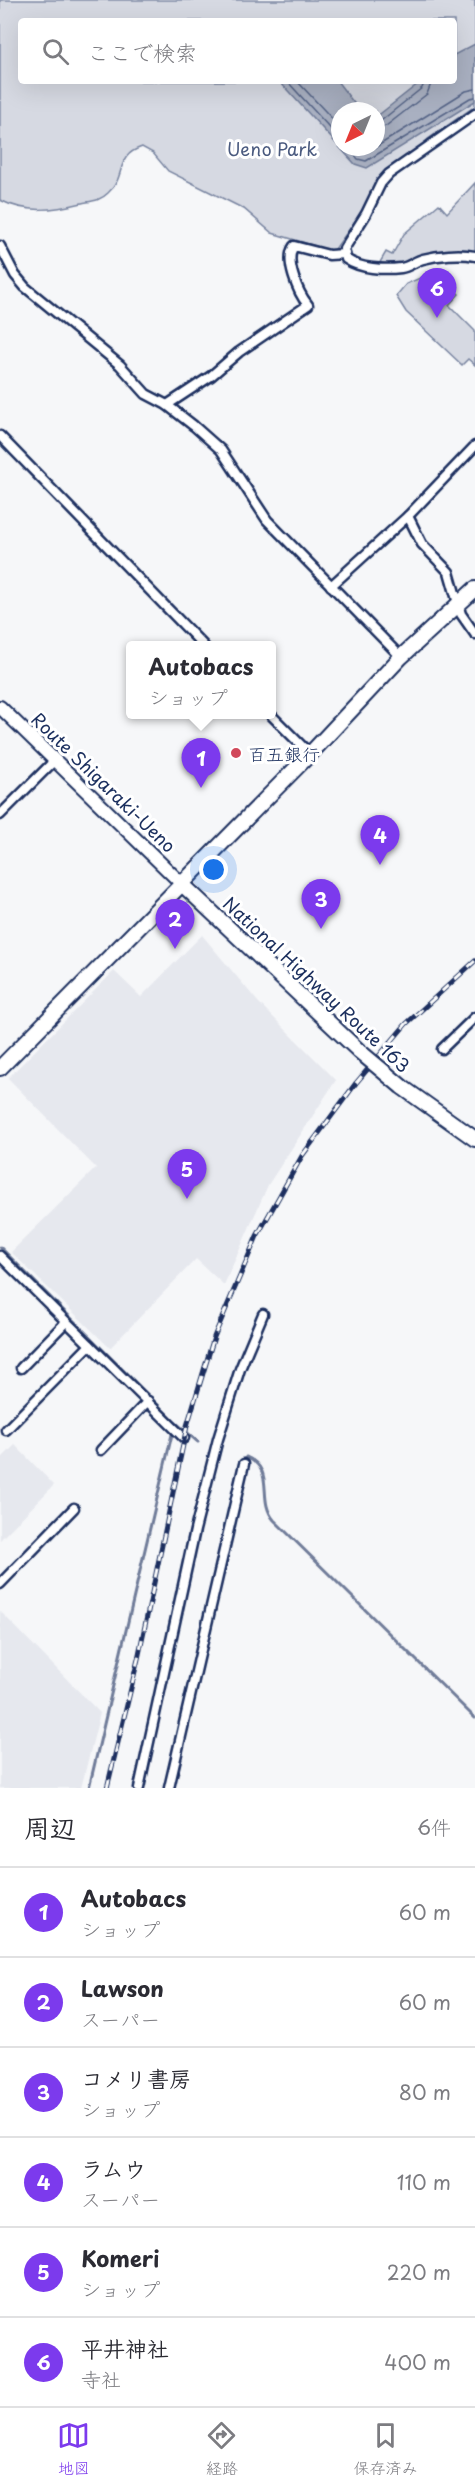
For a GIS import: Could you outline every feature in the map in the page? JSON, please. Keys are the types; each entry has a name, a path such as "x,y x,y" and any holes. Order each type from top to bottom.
{"highway":[{"path":"0,1068 310,754 401,657 475,589"},
{"name":"National Highway Route 163","path":"182,884 359,1051 402,1087 475,1139"}],"main road":[{"name":"Route Shigaraki-Ueno","path":"0,706 182,884"}],"street":[{"path":"475,114 430,144 385,179 345,245 346,259 359,266 402,268 422,259 467,254 475,256"},
{"path":"0,246 15,275 25,287 120,365 146,394 167,405 221,450 267,520 401,657"},
{"path":"167,405 308,305 290,263 291,250 294,246 329,255 345,254"},
{"path":"0,436 200,641"},
{"path":"331,586 408,516 475,446"},
{"path":"408,516 422,544 449,572 461,614 475,634"},
{"path":"275,719 310,754"},
{"path":"0,815 56,759"},
{"path":"442,1049 475,1017"},
{"path":"0,1256 184,1438"},
{"path":"139,1788 195,1530 218,1439 240,1369 263,1314"},
{"path":"21,1368 66,1322"},
{"path":"6,1430 90,1345"},
{"path":"101,1450 147,1401"},
{"path":"169,1788 244,1464"},
{"path":"0,1584 74,1508"}],"shaded area":[{"path":"202,935 258,1002 336,1080 268,1185 224,1285 196,1259 110,1348 11,1252 96,1168 8,1078 114,971 141,997"},
{"path":"15,1445 54,1485 0,1540 0,1460"},
{"path":"0,1611 100,1713 81,1788 0,1788"}],"green space":[{"name":"Ueno Park","path":"0,0 475,0 475,106 428,139 420,148 394,164 377,180 361,213 335,249 329,250 272,233 244,209 168,171 153,153 142,147 128,156 114,187 99,199 61,207 30,209 0,200"},
{"path":"475,183 475,252 400,264 379,264 386,252 392,255 404,234 439,204 447,213"},
{"path":"434,272 459,294 449,305 475,331 475,365 468,359 462,365 406,312 396,296 406,284"}],"water":[{"path":"475,44 475,101 367,168 355,164 348,156 385,156 385,110 418,84 457,84 457,53"},
{"path":"282,84 339,84 353,102 331,102 331,138"}],"waterway":[{"path":"0,1247 175,1422 198,1442"},
{"path":"89,1788 173,1430"},
{"path":"246,1457 261,1469 264,1477 266,1503 274,1520 475,1718"}],"railway":[{"path":"107,1788 138,1659 187,1426 214,1337 257,1236 302,1156 356,1083 406,1024 475,961"}],"place":[{"name":"平井神社","path":"437,318"},
{"name":"百五銀行","path":"236,753"},
{"name":"Autobacs","path":"201,788"},
{"name":"ラムウ","path":"380,865"},
{"name":"コメリ書房","path":"321,929"},
{"name":"Lawson","path":"175,949"},
{"name":"Komeri","path":"187,1199"}]}
